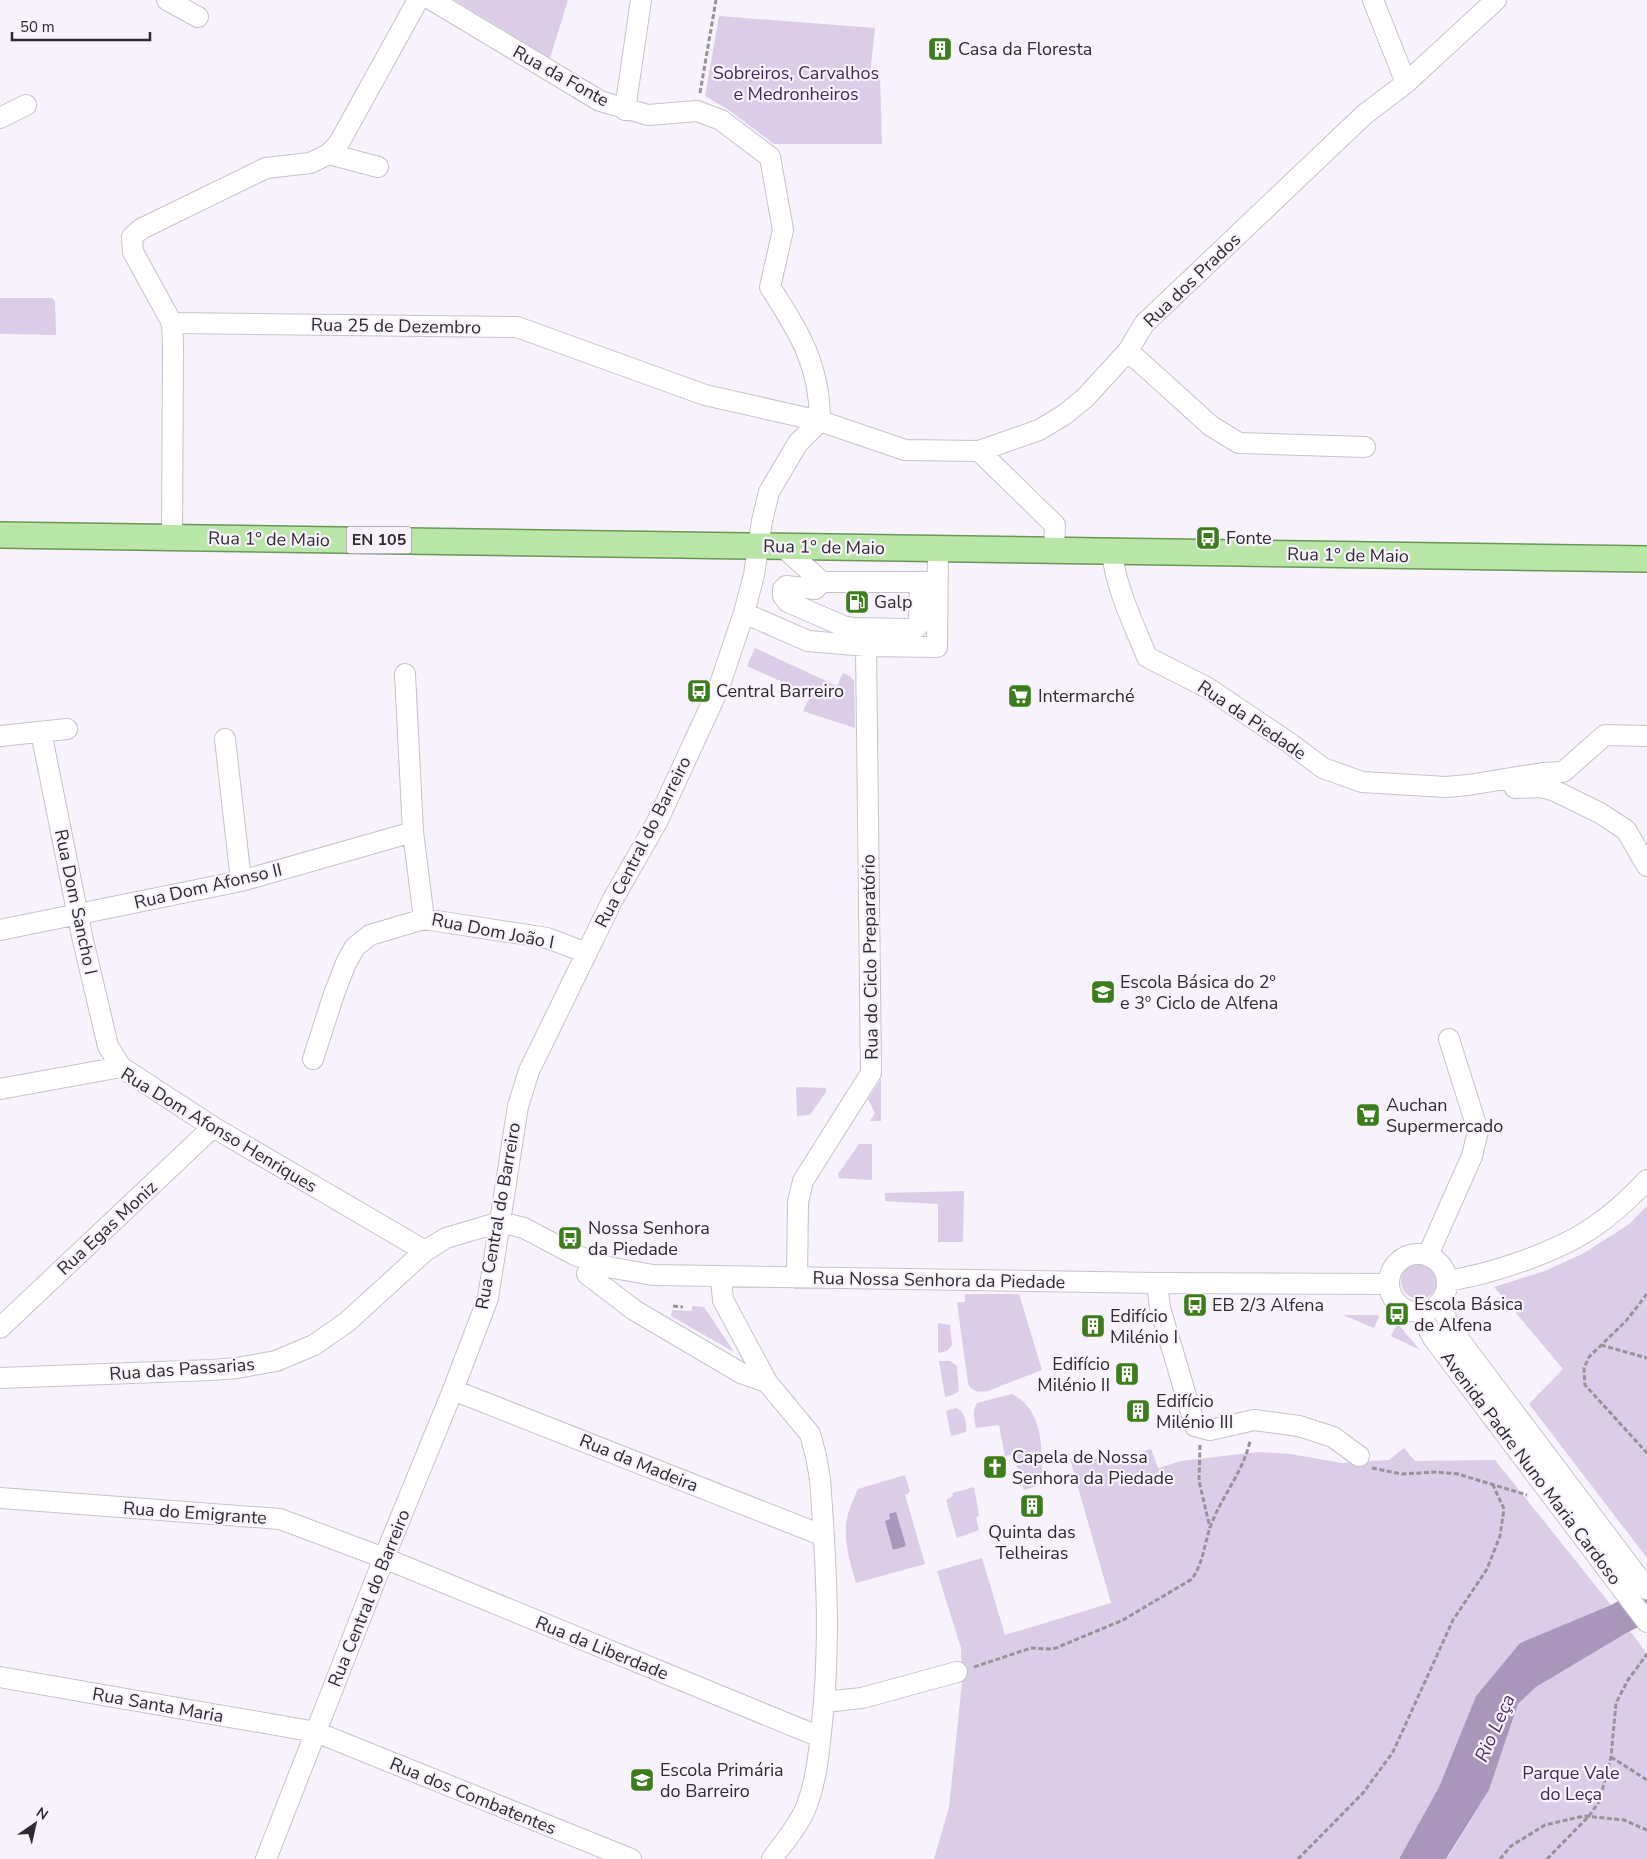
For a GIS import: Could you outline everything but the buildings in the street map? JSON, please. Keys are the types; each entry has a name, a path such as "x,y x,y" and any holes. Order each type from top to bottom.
{"main road":[{"name":"Rua 1º de Maio","path":"0,535 1647,559"}],"street":[{"path":"167,0 198,16"},
{"path":"172,538 172,323 133,252 132,238 141,228 266,168 310,163 329,154 339,143 418,0"},
{"name":"Rua da Fonte","path":"432,0 600,101 625,110 648,115 697,111 721,120 770,157 783,230 770,287 799,332 808,351 820,399 820,421"},
{"path":"625,110 641,0"},
{"path":"1373,0 1406,83"},
{"name":"Rua dos Prados","path":"820,421 905,450 978,451 1039,430 1085,398 1128,350 1144,324 1365,114 1406,83 1496,0"},
{"path":"0,118 26,105"},
{"path":"329,154 378,168"},
{"name":"Rua 25 de Dezembro","path":"172,323 517,327 705,395 820,421"},
{"path":"1128,350 1211,426 1238,443 1365,447"},
{"name":"Rua Central do Barreiro","path":"266,1859 488,1298 518,1106 529,1071 613,899 661,814 718,690 744,613 754,575 771,546 769,492 798,443 820,421"},
{"path":"978,451 1055,525 1054,551"},
{"path":"771,546 822,582 928,582"},
{"path":"822,582 815,589 786,586 783,589 783,596 788,602 843,626 853,628 915,629 918,625 938,549"},
{"name":"Rua da Piedade","path":"1112,552 1119,588 1147,657 1208,688 1323,768 1362,782 1446,787 1468,786"},
{"path":"744,613 808,641 866,646 937,647 928,582"},
{"name":"Rua do Ciclo Preparatório","path":"797,1278 798,1202 803,1181 871,1073 866,646"},
{"name":"Rua Dom João I","path":"405,674 413,832 424,919 547,938 587,953"},
{"path":"0,736 67,728"},
{"name":"Rua Dom Sancho I","path":"41,732 77,914 108,1046 121,1067"},
{"path":"1468,786 1543,773 1563,772 1606,735 1647,736"},
{"path":"225,739 241,881"},
{"path":"1563,772 1563,780 1589,800 1600,814"},
{"path":"1468,786 1541,787 1555,790 1626,830 1647,866"},
{"name":"Rua Dom Afonso II","path":"0,930 241,881 413,832"},
{"path":"313,1059 334,994 355,946 370,935 424,919"},
{"path":"1428,1255 1470,1161 1478,1131 1450,1039"},
{"name":"Rua Dom Afonso Henriques","path":"0,1089 121,1067 213,1127 425,1251"},
{"name":"Rua Egas Moniz","path":"0,1328 213,1127"},
{"path":"1447,1281 1473,1277 1556,1249 1594,1227 1627,1201 1647,1180"},
{"name":"Rua Nossa Senhora da Piedade","path":"500,1222 524,1228 575,1255 608,1267 653,1275 1157,1283 1389,1284"},
{"name":"Rua das Passarias","path":"0,1378 211,1370 237,1368 276,1361 314,1345 347,1322 425,1251 446,1238 500,1222"},
{"path":"1416,1254 1428,1255 1438,1261 1445,1270 1447,1281 1446,1292 1440,1302 1431,1309 1420,1312 1409,1310 1399,1304 1392,1295 1389,1284 1391,1273 1396,1263 1406,1256 1416,1254"},
{"path":"587,1274 634,1310 741,1373 767,1382"},
{"path":"721,1277 723,1300 767,1382 810,1434 820,1479 828,1618 824,1702 817,1770 806,1806 772,1859"},
{"path":"1157,1283 1160,1308 1193,1423 1197,1428 1210,1430 1254,1420 1299,1426 1325,1433 1340,1441 1359,1456"},
{"name":"Avenida Padre Nuno Maria Cardoso","path":"1440,1302 1450,1326 1610,1556 1647,1622"},
{"name":"Avenida Padre Nuno Maria Cardoso","path":"1420,1312 1433,1338 1610,1556 1647,1589"},
{"name":"Rua da Madeira","path":"453,1390 824,1536"},
{"name":"Rua do Emigrante","path":"0,1498 280,1519 384,1558"},
{"name":"Rua da Liberdade","path":"384,1558 820,1737"},
{"path":"824,1702 862,1698 957,1672"},
{"name":"Rua Santa Maria","path":"0,1678 316,1732"},
{"name":"Rua dos Combatentes","path":"316,1732 631,1859"}],"path":[{"path":"697,111 716,0"},
{"path":"1647,1294 1626,1321 1589,1357 1584,1368 1585,1384 1647,1453"},
{"path":"673,1306 682,1307"},
{"path":"1600,1345 1647,1358"},
{"path":"957,1672 993,1662 1031,1648 1056,1648 1123,1620 1192,1579 1204,1554 1210,1528 1248,1450 1254,1420"},
{"path":"1197,1428 1201,1452 1199,1481 1210,1528"},
{"path":"1359,1456 1370,1468 1402,1474 1438,1472 1458,1474 1530,1496"},
{"path":"1298,1859 1363,1793 1393,1752 1453,1620 1487,1569 1500,1536 1504,1509 1493,1485"},
{"path":"1547,1859 1590,1816 1599,1802 1611,1757 1616,1703 1628,1680 1647,1654"},
{"path":"1611,1757 1647,1780"},
{"path":"1500,1859 1511,1846 1545,1825 1590,1816 1624,1820 1647,1830"}],"green space":[{"path":"454,0 568,0 550,58"},
{"name":"Sobreiros, Carvalhos e Medronheiros","path":"719,16 875,28 870,75 880,77 882,144 774,144 729,110 705,96"},
{"path":"0,298 52,298 55,301 56,335 0,334"},
{"path":"755,648 837,686 843,673 850,676 854,681 855,728 803,711 811,695 747,666"},
{"path":"881,1079 881,1121 870,1121 875,1113 868,1099"},
{"path":"796,1088 826,1088 826,1092 810,1115 797,1116"},
{"path":"859,1144 872,1144 872,1180 839,1178 838,1174"},
{"path":"964,1191 963,1242 938,1242 938,1204 885,1201 885,1193"},
{"path":"1647,1206 1647,1558 1529,1404 1563,1369 1494,1287 1545,1271 1584,1253 1628,1225"},
{"path":"1419,1263 1426,1264 1432,1268 1436,1274 1436,1288 1432,1294 1426,1298 1419,1299 1412,1298 1406,1294 1402,1288 1401,1281 1402,1274 1406,1268 1412,1264"},
{"path":"965,1294 1019,1294 1042,1370 988,1391 979,1392 972,1389 968,1384 957,1302 965,1302"},
{"path":"692,1306 704,1307 734,1352 671,1316 672,1310 692,1311"},
{"path":"1343,1315 1378,1315 1379,1317 1374,1328"},
{"path":"938,1323 950,1325 952,1345 947,1351 938,1353"},
{"path":"1398,1324 1420,1350 1391,1336"},
{"path":"939,1361 950,1361 957,1366 959,1391 953,1395 945,1397"},
{"path":"1012,1394 1023,1401 1031,1411 1036,1422 1041,1446 1042,1484 1024,1490 1013,1454 1005,1456 999,1425 976,1428 974,1419 974,1409 977,1403"},
{"path":"956,1408 962,1412 965,1418 966,1432 951,1436 946,1411"},
{"path":"1404,1448 1415,1461 1495,1460 1611,1605 1520,1643 1476,1696 1439,1787 1399,1859 934,1859 949,1807 962,1683 961,1648 937,1571 982,1558 1005,1635 1111,1603 1070,1459 1143,1459 1141,1452 1151,1449 1158,1468 1181,1461 1258,1452 1290,1454 1342,1463 1389,1460"},
{"path":"905,1475 910,1492 905,1495 925,1564 856,1583 848,1551 846,1526 849,1511 858,1489"},
{"path":"974,1487 979,1515 976,1518 979,1530 957,1538 946,1500 953,1496 952,1493"},
{"name":"Parque Vale do Leça","path":"1630,1631 1647,1654 1647,1859 1447,1859 1489,1790 1518,1704 1536,1687"}],"water":[{"path":"896,1512 906,1546 893,1550 885,1521 890,1519 889,1514"},
{"name":"Rio Leça","path":"1647,1585 1647,1623 1630,1631 1536,1687 1518,1704 1489,1790 1446,1859 1399,1859 1439,1787 1476,1696 1520,1643 1611,1605"}],"place":[{"name":"Casa da Floresta","path":"940,49"},
{"name":"Fonte","path":"1208,538"},
{"name":"Galp","path":"857,602"},
{"name":"Central Barreiro","path":"699,691"},
{"name":"Intermarché","path":"1020,696"},
{"name":"Escola Básica do 2º e 3º Ciclo de Alfena","path":"1103,992"},
{"name":"Auchan Supermercado","path":"1368,1115"},
{"name":"Nossa Senhora da Piedade","path":"570,1238"},
{"name":"EB 2/3 Alfena","path":"1195,1305"},
{"name":"Escola Básica de Alfena","path":"1397,1314"},
{"name":"Edifício Milénio I","path":"1093,1326"},
{"name":"Edifício Milénio II","path":"1127,1374"},
{"name":"Edifício Milénio III","path":"1138,1411"},
{"name":"Capela de Nossa Senhora da Piedade","path":"995,1467"},
{"name":"Quinta das Telheiras","path":"1032,1506"},
{"name":"Escola Primária do Barreiro","path":"642,1780"}]}
